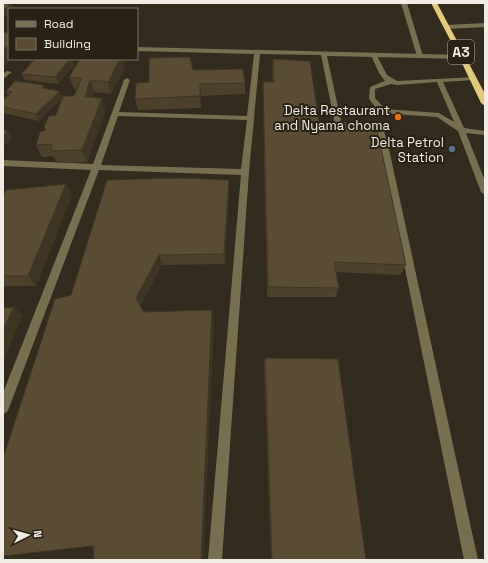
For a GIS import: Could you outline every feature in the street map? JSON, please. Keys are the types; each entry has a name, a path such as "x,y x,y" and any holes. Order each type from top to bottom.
{"highway":[{"name":"A3","path":"434,3 463,57 485,103"}],"street":[{"path":"404,3 420,56"},
{"path":"447,27 485,25"},
{"path":"138,49 463,57"},
{"path":"215,560 245,172 257,53"},
{"path":"324,54 338,122 345,126 374,125 378,127 383,140 425,334 471,560"},
{"path":"374,55 384,77 389,82"},
{"path":"3,77 9,72"},
{"path":"473,78 397,83 389,82 372,88 371,98 383,111 439,115 461,130 485,133"},
{"path":"3,408 96,167 127,80"},
{"path":"439,80 461,130 485,192"},
{"path":"116,114 250,118"},
{"path":"3,163 245,172"}],"building":[{"path":"4,3 12,5 3,10"},
{"path":"3,32 8,33 8,46 3,50"},
{"path":"190,57 193,70 243,69 245,83 200,84 200,96 135,99 136,83 149,82 149,58"},
{"path":"273,59 310,61 319,122 376,125 406,265 334,262 339,288 268,287 263,82 274,82"},
{"path":"34,60 69,60 55,77 21,74"},
{"path":"79,60 119,60 108,82 90,80 85,97 102,98 82,150 51,151 52,144 36,145 40,132 46,130 44,127 49,116 56,115 63,96 74,96 82,78 69,77"},
{"path":"15,81 44,85 42,88 60,91 36,114 3,107 3,100 12,92 6,91"},
{"path":"3,130 8,131 3,137"},
{"path":"179,178 229,180 224,254 159,255 136,298 144,312 212,310 201,560 94,560 93,546 3,556 3,458 55,299 71,295 107,180"},
{"path":"66,184 28,276 3,276 3,196 6,190"},
{"path":"14,307 3,330 3,308"},
{"path":"265,358 338,359 366,560 272,560"}],"place":[{"name":"Delta Restaurant and Nyama choma","path":"398,117"},
{"name":"Delta Petrol Station","path":"452,149"}]}
